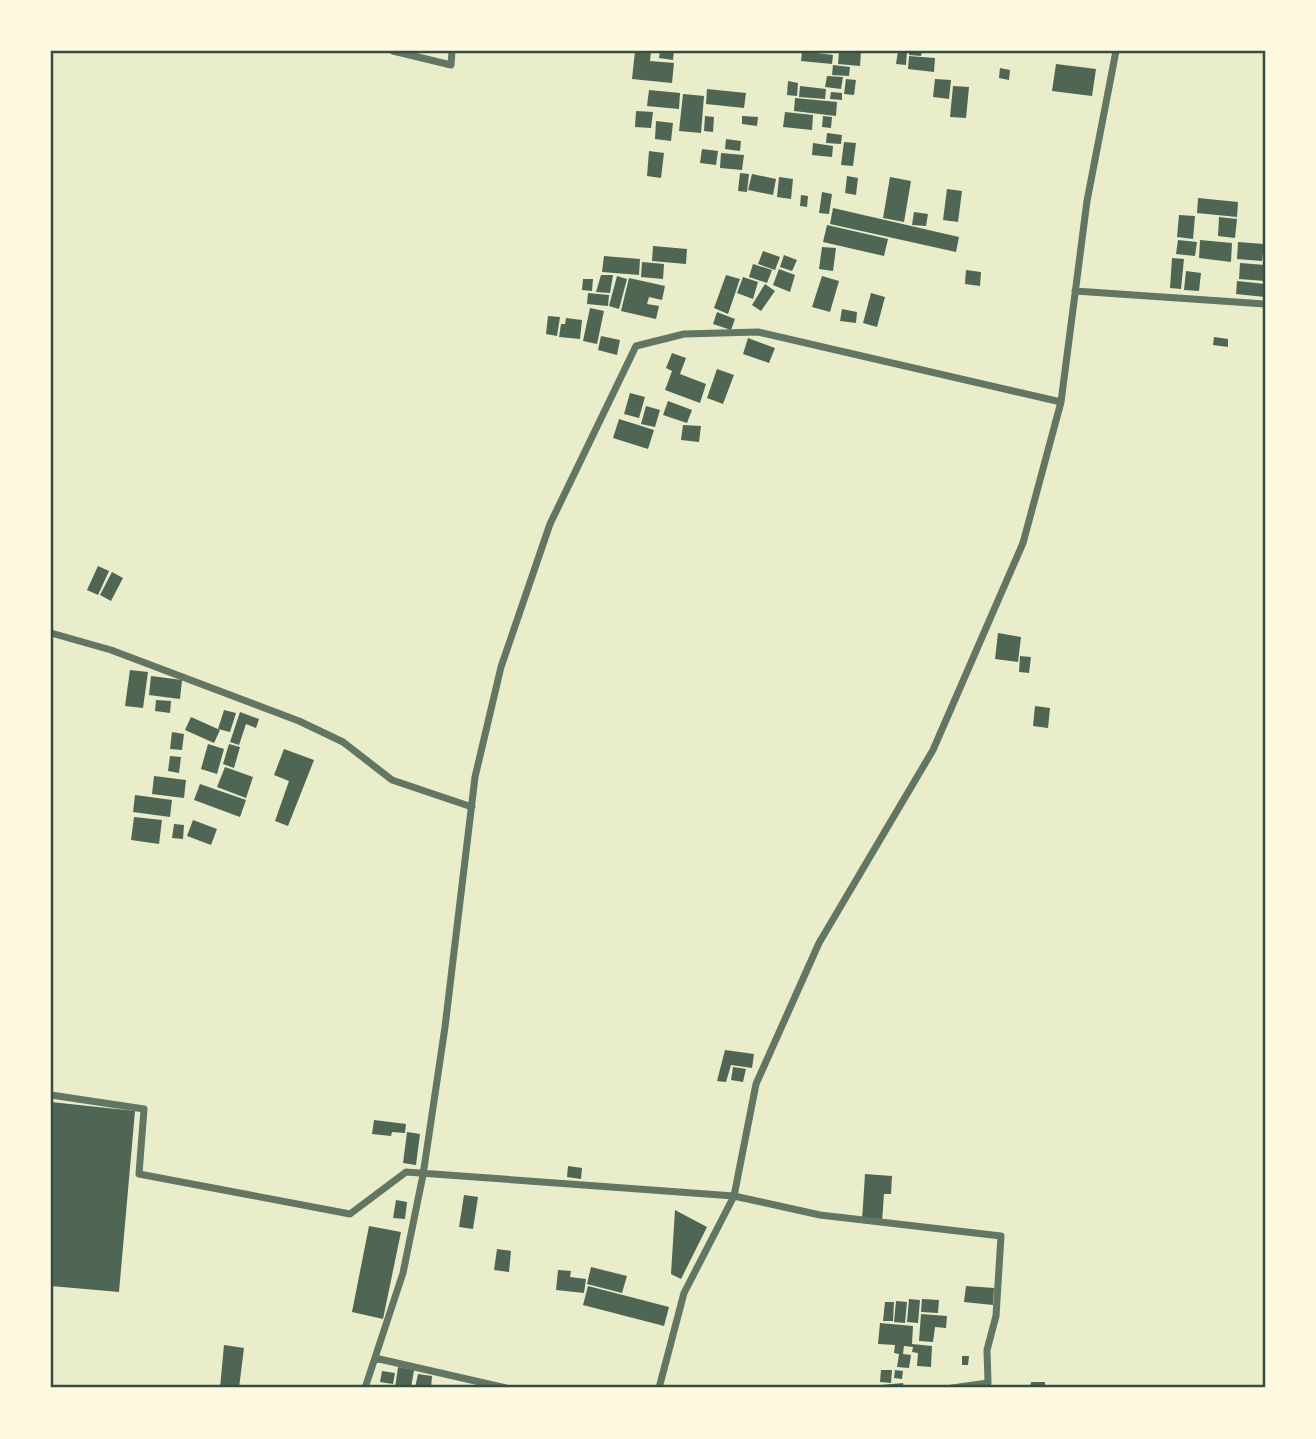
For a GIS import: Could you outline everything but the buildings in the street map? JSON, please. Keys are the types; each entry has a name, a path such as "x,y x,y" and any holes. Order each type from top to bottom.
{"street":[{"path":"393,51 451,65 452,51"},
{"path":"659,1388 684,1293 734,1196 756,1084 819,943 933,750 1023,543 1061,402 1087,201 1116,51"},
{"path":"1075,290 1265,304"},
{"path":"365,1388 403,1273 423,1175 475,777 501,667 550,523 636,346 684,334 758,332 1061,402"},
{"path":"51,633 123,654 299,721 343,742 392,780 472,807"},
{"path":"51,1095 145,1109 139,1174 350,1214 407,1171 423,1175 734,1196 820,1215 1001,1236 996,1316 987,1350 988,1384 952,1388"},
{"path":"375,1358 506,1388"}]}
